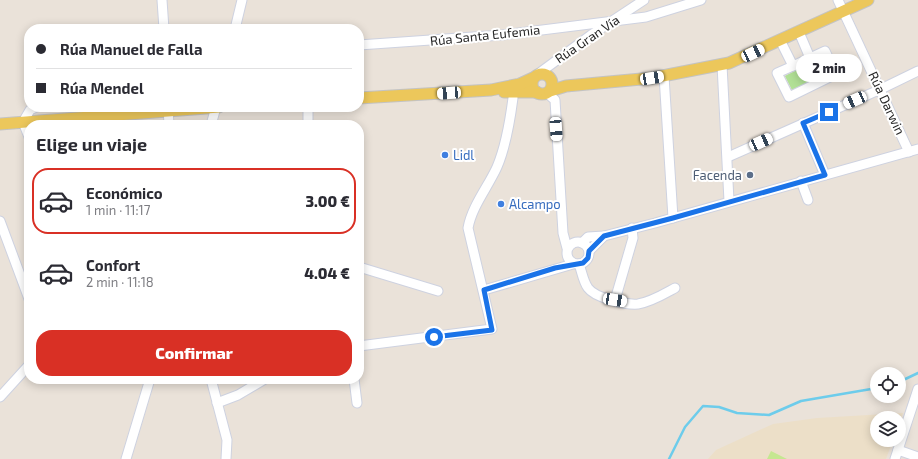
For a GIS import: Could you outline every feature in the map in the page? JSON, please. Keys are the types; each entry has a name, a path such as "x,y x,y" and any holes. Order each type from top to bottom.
{"main road":[{"path":"364,98 496,91 545,92 566,86 664,76 722,65 868,0"},
{"path":"496,91 520,84 544,73 566,86"},
{"path":"536,76 533,87 545,92"},
{"path":"545,92 553,84 550,77"},
{"path":"46,120 135,112"},
{"path":"0,124 24,122"}],"street":[{"path":"162,0 164,24"},
{"path":"235,24 242,0"},
{"name":"Rúa Gran Vía","path":"536,76 550,64 644,0"},
{"name":"Rúa Santa Eufemia","path":"364,45 502,35 652,16 701,0"},
{"name":"Rúa Darwin","path":"838,0 881,89 909,152"},
{"path":"799,32 810,58"},
{"path":"780,40 793,66"},
{"path":"825,51 836,74 789,97 777,73 793,66 825,51"},
{"name":"Rúa Gran Vía","path":"550,64 550,77"},
{"path":"722,65 728,157 729,201"},
{"path":"728,157 918,71"},
{"path":"664,76 673,218"},
{"path":"496,91 513,98 525,92"},
{"path":"545,92 555,100 563,233 567,252 576,264 589,289 600,297 637,304 653,299 675,288"},
{"path":"364,345 492,330 484,290 468,228 472,216 502,156 513,98"},
{"path":"803,123 825,175"},
{"path":"555,268 564,261 572,243 582,243 588,238 604,236 673,218 918,149"},
{"path":"801,181 808,200"},
{"path":"0,221 24,286"},
{"path":"615,300 633,238 632,228"},
{"path":"484,290 555,268 576,264 588,258 589,251 604,236"},
{"path":"582,243 589,251"},
{"path":"364,269 438,291"},
{"path":"0,397 24,371"},
{"path":"126,459 148,384"},
{"path":"212,384 227,440 226,459"},
{"path":"217,403 238,395 257,384"},
{"path":"355,384 357,402"},
{"path":"918,389 897,455 918,458"}],"shaded area":[{"path":"870,415 870,447 890,447 886,459 708,459 716,450 773,424 817,418"}],"green space":[{"path":"824,56 833,72 793,92 785,76"},
{"path":"771,451 787,459 767,459"}],"waterway":[{"path":"906,379 918,373"},
{"path":"669,459 685,427 703,406 719,407 737,413 769,415 801,401 870,389"}],"place":[{"name":"Lidl","path":"445,155"},
{"name":"Facenda","path":"750,175"},
{"name":"Alcampo","path":"501,204"}],"route":[{"path":"434,337 492,330 484,290 555,268 583,263 588,258 589,251 604,236 825,175 803,123 829,112"}]}
